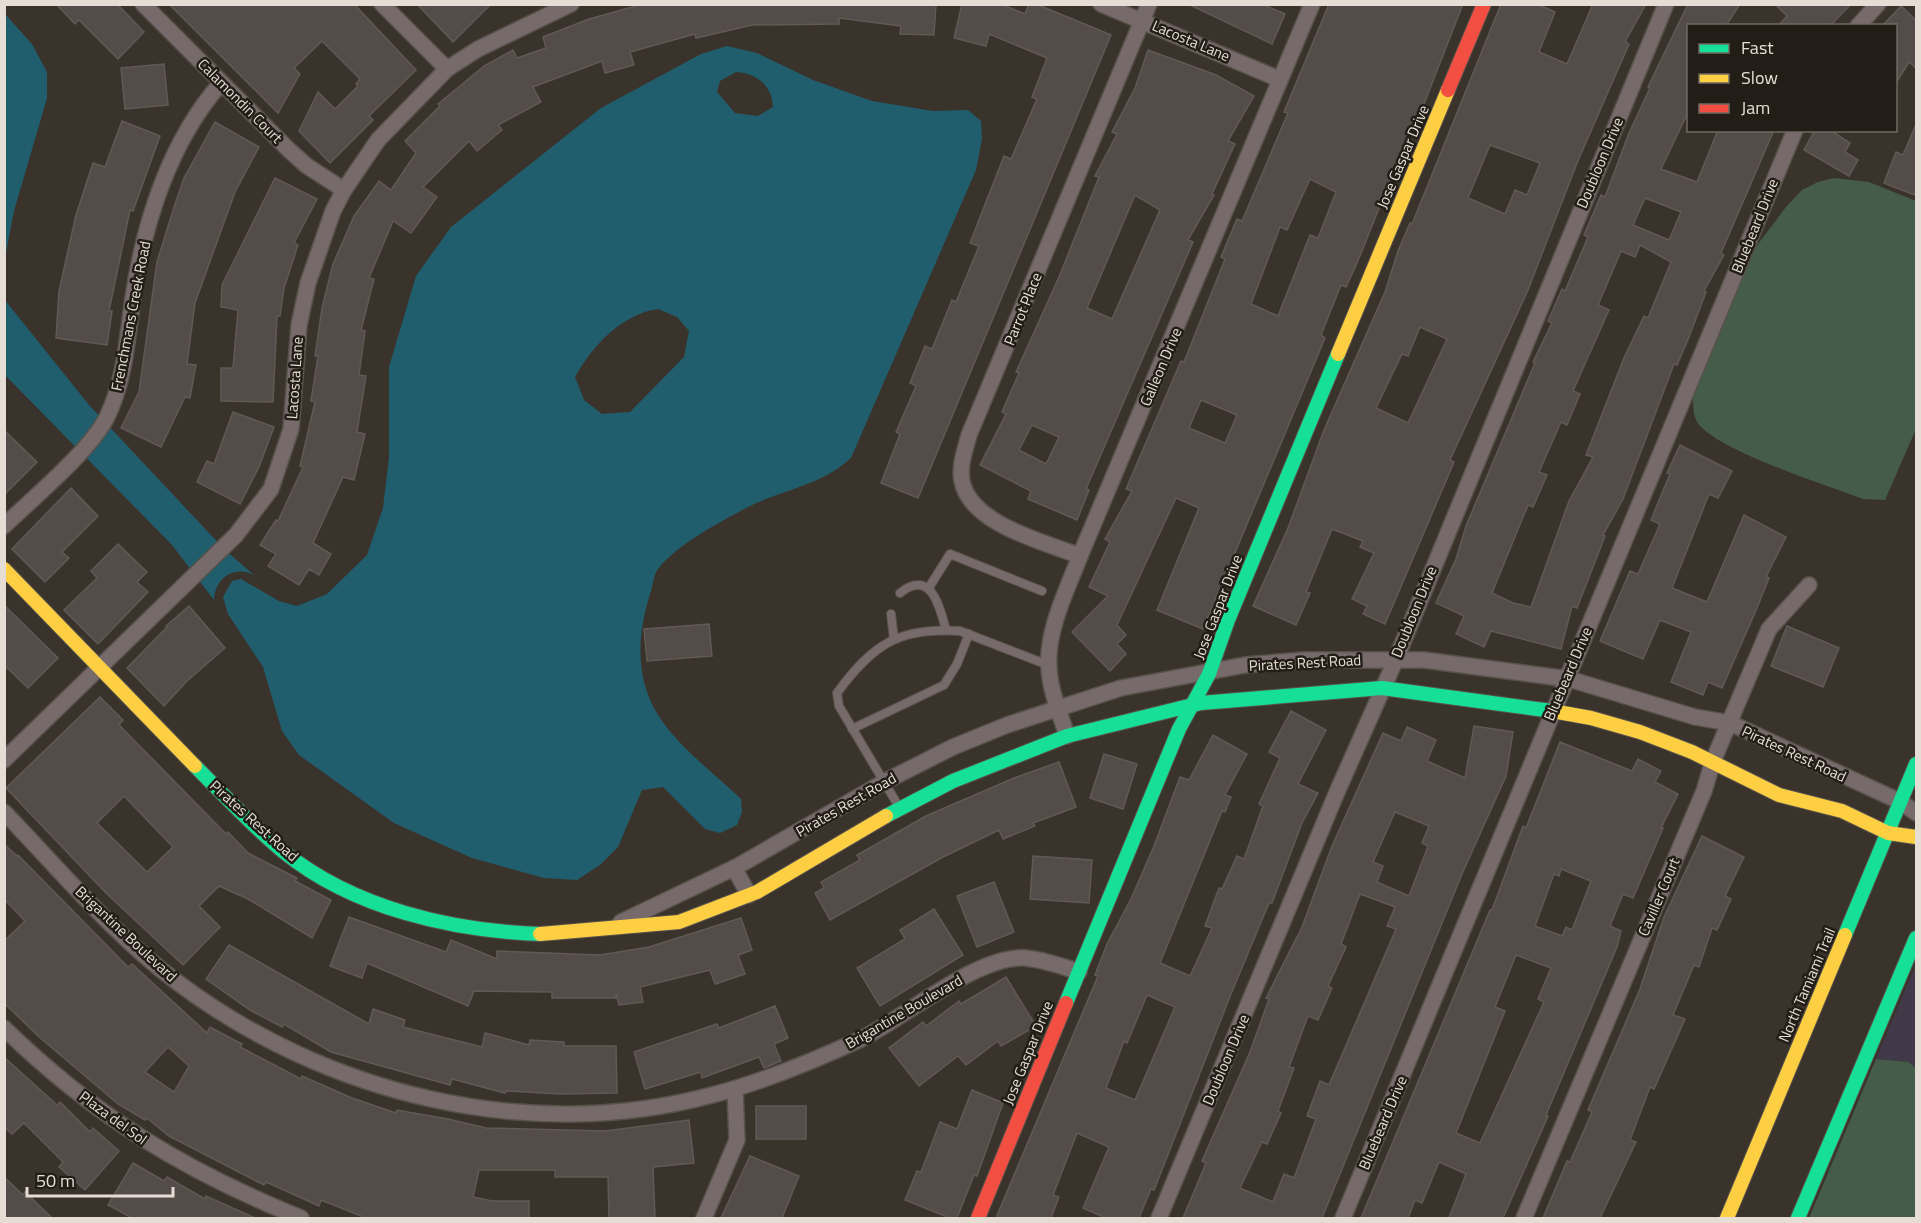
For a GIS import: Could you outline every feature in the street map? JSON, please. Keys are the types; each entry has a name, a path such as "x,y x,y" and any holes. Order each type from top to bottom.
{"street":[{"name":"Calamondin Court","path":"143,4 307,166 344,190"},
{"path":"382,4 447,69"},
{"name":"Lacosta Lane","path":"4,760 236,535 271,489 291,429 299,324 308,284 330,220 344,190 378,140 447,69 478,49 572,4"},
{"name":"Lacosta Lane","path":"1101,4 1279,79"},
{"name":"Parrot Place","path":"1080,556 986,516 971,502 962,482 962,461 969,435 1149,4"},
{"name":"Galleon Drive","path":"1066,736 1048,665 1052,636 1080,556 1312,4"},
{"name":"Jose Gaspar Drive","path":"978,1218 1189,707 1209,674 1228,620 1484,4"},
{"name":"Doubloon Drive","path":"1160,1218 1396,659 1666,4"},
{"path":"1860,24 1878,4"},
{"name":"Frenchmans Creek Road","path":"4,526 91,440 106,420 122,376 139,265 159,194 198,108 221,83"},
{"name":"Bluebeard Drive","path":"1343,1218 1569,679 1794,132"},
{"name":"Pirates Rest Road","path":"4,569 245,818 285,853 351,894 427,919 509,933 540,934 679,922 749,895 900,808 994,763 1066,736 1189,707 1276,694 1382,688 1483,699 1591,718 1640,732 1713,762 1779,795 1842,811 1888,833 1917,837"},
{"name":"Caviller Court","path":"1524,1218 1704,791 1713,762 1769,629 1809,585"},
{"name":"Pirates Rest Road","path":"613,926 734,868 884,782 953,747 1007,725 1141,684 1209,674 1245,665 1304,660 1424,660 1569,679 1695,717 1730,723 1901,802 1917,813"},
{"name":"North Tamiami Trail","path":"1727,1218 1917,764"},
{"name":"Brigantine Boulevard","path":"4,812 110,922 176,981 247,1028 290,1051 357,1080 448,1104 537,1113 640,1109 684,1102 735,1089 815,1061 872,1034 977,970 1001,960 1024,958 1079,972"},
{"path":"734,868 749,895"},
{"path":"1798,1218 1917,938"},
{"name":"Plaza del Sol","path":"4,1028 34,1057 103,1114 162,1153 250,1198 301,1218"},
{"path":"704,1218 737,1140 735,1089"}],"lane":[{"path":"928,589 950,554 1042,591"},
{"path":"900,593 907,587 918,585 928,589 938,600 946,630"},
{"path":"891,614 894,639"},
{"path":"900,808 839,706 837,693 871,654 909,632 946,630 969,634 1048,665"},
{"path":"852,729 944,685 957,664 969,634"}],"shaded area":[{"path":"1916,964 1916,1068 1908,1062 1876,1059"}],"green space":[{"path":"1834,178 1869,182 1916,201 1916,429 1885,500 1863,499 1772,466 1723,443 1706,431 1696,420 1694,412 1694,388 1745,261 1786,207 1802,190 1818,182"},
{"path":"1876,1059 1908,1062 1916,1068 1916,1218 1809,1218"}],"water":[{"path":"5,14 32,44 47,72 47,98 14,211 5,258"},
{"path":"727,46 757,53 813,80 872,101 933,111 968,110 981,121 982,139 976,170 851,458 827,475 761,501 713,526 676,551 656,574 646,607 641,639 640,656 646,688 667,728 741,799 742,812 737,825 720,833 705,829 663,787 642,790 618,847 600,865 577,880 544,878 472,858 394,823 299,755 282,731 263,667 228,614 223,597 232,581 241,579 279,601 297,606 327,594 367,555 383,508 389,457 389,367 416,276 451,227 601,108 701,54","holes":["736,72 750,75 762,82 770,93 773,107 758,116 735,113 717,92 720,81","658,309 677,317 689,331 684,357 630,412 602,414 584,400 575,377 590,354 609,333 632,317"]},
{"path":"4,299 89,405 225,550 254,575 239,572 227,576 218,585 214,600 172,545 5,375"}],"building":[{"path":"56,4 117,4 144,32 118,59 79,20 75,24"},
{"path":"169,4 354,4 416,70 369,116 373,120 330,163 299,131 318,92 335,109 358,86 356,84 360,79 322,41 294,68 300,74 278,113"},
{"path":"417,4 491,4 453,42"},
{"path":"643,4 936,4 934,35 900,34 901,26 839,18 839,24 752,25 696,38 695,34 630,52 634,65 605,73 602,61 533,87 541,102 498,125 502,130 477,151 469,141 423,187 437,197 411,233 393,221 369,278 374,279 361,330 365,331 359,375 366,376 357,432 365,434 354,480 343,477 313,543 331,554 319,575 309,569 299,585 268,566 276,554 260,545 276,520 278,521 303,467 300,466 315,402 311,401 322,308 333,264 354,216 379,181 391,190 416,153 405,141 440,106 438,104 484,66 513,50 517,58 546,48 543,37 589,19"},
{"path":"962,4 1001,4 1025,14 1029,4 1036,4 1111,35 918,498 881,483 900,434 896,432 916,386 910,383 925,346 932,349 952,300 956,302 979,246 970,243 1004,156 1011,159 1037,99 1032,97 1047,58 989,34 986,46 954,38"},
{"path":"1188,4 1262,4 1285,14 1272,44"},
{"path":"1329,4 1463,4 1404,155 1401,154 1346,287 1341,285 1321,335 1325,338 1203,629 1157,610 1199,508 1176,498 1117,625 1126,635 1117,644 1126,654 1110,671 1072,632 1108,596 1089,587 1110,542 1105,539 1132,491 1126,489 1181,361 1184,362 1225,259 1221,257 1237,219 1242,221 1288,113 1284,112","holes":["1310,179 1336,192 1318,238 1310,235 1278,316 1251,304 1280,227 1287,230","1201,400 1237,415 1225,443 1189,428"]},
{"path":"1501,4 1537,4 1555,12 1539,52 1567,64 1593,4 1646,4 1625,42 1629,44 1577,163 1528,290 1450,460 1454,462 1385,624 1363,614 1367,606 1352,599 1374,553 1360,547 1363,541 1332,529 1306,592 1310,593 1296,625 1253,606 1288,528 1324,430 1385,292 1398,251 1410,223 1412,224","holes":["1490,145 1540,163 1527,195 1515,190 1505,214 1468,198","1420,327 1447,339 1408,423 1376,408 1402,354 1408,356"]},
{"path":"1688,4 1740,4 1727,24 1687,24 1687,114 1661,169 1697,182 1717,132 1773,132 1721,253 1724,255 1704,291 1706,292 1689,337 1677,365 1674,364 1623,499 1603,535 1605,536 1577,608 1572,606 1561,649 1491,631 1484,647 1456,634 1464,616 1436,603 1535,363 1533,362 1552,323 1548,321 1562,289 1565,291 1588,237 1584,235 1601,195 1605,197 1629,133 1650,88 1648,87","holes":["1645,198 1681,212 1669,240 1633,225","1640,245 1671,262 1648,318 1644,316 1624,358 1586,455 1593,457 1569,501 1531,607 1513,603 1492,593 1528,505 1533,507 1547,475 1539,472 1561,422 1567,425 1580,394 1573,391 1609,310 1598,305 1621,251 1635,257"]},
{"path":"1775,4 1851,4 1832,24 1780,24 1787,16"},
{"path":"1901,6 1917,21 1917,69 1909,62 1897,81 1897,24 1884,24"},
{"path":"1148,50 1216,75 1254,96 1228,141 1235,144 1212,194 1214,195 1188,240 1193,242 1086,489 1089,490 1077,520 1028,499 1031,491 980,465 1006,414 1002,412 1019,373 1016,372 1059,277 1099,177 1095,176 1117,134 1112,132 1135,88","holes":["1135,195 1160,210 1112,319 1087,308","1032,425 1059,437 1046,464 1019,450"]},
{"path":"164,64 168,105 125,109 121,68"},
{"path":"122,121 160,136 133,211 130,210 109,311 112,311 107,345 56,338 59,291 76,215 93,163 105,167"},
{"path":"215,122 259,147 235,192 195,303 187,364 196,365 190,398 185,397 161,447 121,428 139,392 157,262 184,178"},
{"path":"1917,122 1917,196 1884,183 1896,152 1903,155"},
{"path":"1814,132 1833,132 1850,143 1845,152 1858,160 1849,176 1804,150"},
{"path":"275,178 317,199 294,243 298,245 284,288 280,316 277,316 273,402 221,401 221,368 233,368 238,310 221,307 222,285"},
{"path":"233,412 274,427 259,467 240,504 197,482 207,461 214,464"},
{"path":"4,430 37,462 4,495"},
{"path":"1680,445 1732,471 1718,498 1709,494 1672,588 1707,602 1744,515 1786,537 1766,577 1769,578 1722,688 1708,682 1703,695 1671,682 1691,632 1660,620 1643,659 1600,641 1630,571 1638,574 1660,524 1651,520 1670,474 1667,473"},
{"path":"71,488 98,516 62,552 69,558 45,582 12,549"},
{"path":"118,544 147,572 137,582 148,592 98,644 64,610 97,578 91,571"},
{"path":"4,605 58,658 28,688 4,665"},
{"path":"189,606 225,648 187,681 164,706 127,668 166,626"},
{"path":"709,624 712,656 647,661 644,629"},
{"path":"1787,626 1839,648 1823,687 1771,666"},
{"path":"100,697 123,720 119,725 226,834 228,832 248,853 297,878 295,881 331,900 312,938 248,899 219,886 199,906 220,927 183,965 106,893 6,788","holes":["124,796 173,847 147,872 97,823"]},
{"path":"1291,711 1326,730 1298,784 1318,793 1302,823 1272,903 1269,903 1231,994 1154,1190 1151,1189 1139,1218 1106,1218 1083,1208 1109,1147 1077,1133 1053,1195 1059,1197 1051,1218 996,1218 1098,976 1095,975 1107,944 1131,899 1180,777 1189,780 1213,735 1247,754 1225,795 1231,797 1225,812 1222,811 1160,963 1190,976 1212,928 1205,926 1219,888 1222,889 1237,856 1244,859 1263,806 1259,804 1280,758 1269,752","holes":["1147,995 1175,1007 1135,1100 1106,1088 1124,1041 1127,1043"]},
{"path":"1474,726 1513,732 1506,776 1462,874 1322,1218 1183,1218 1206,1163 1202,1161 1250,1052 1269,999 1266,998 1302,927 1332,846 1383,733 1401,741 1407,727 1436,740 1427,761 1465,778","holes":["1395,812 1429,826 1422,843 1428,846 1409,896 1377,882 1383,866 1373,862","1360,894 1395,907 1387,926 1396,929 1329,1085 1320,1081 1307,1116 1316,1119 1294,1178 1284,1174 1273,1202 1240,1188 1262,1142 1267,1144 1281,1113 1278,1111 1294,1068 1289,1067 1308,1016 1318,1020 1332,988 1328,986 1346,947 1341,944"]},
{"path":"1560,742 1632,771 1638,759 1661,771 1655,782 1678,794 1661,828 1663,828 1633,898 1623,894 1610,926 1621,931 1617,947 1546,1115 1548,1116 1503,1218 1449,1218 1466,1174 1439,1162 1422,1203 1415,1200 1408,1218 1361,1218 1490,910 1492,910 1523,826 1526,828","holes":["1561,869 1591,881 1572,930 1566,927 1562,936 1535,926 1554,874 1559,876","1516,955 1551,968 1538,999 1544,1002 1480,1143 1456,1133 1505,1011 1495,1007"]},
{"path":"1104,754 1137,764 1123,809 1090,798"},
{"path":"1059,762 1076,807 1033,823 1035,826 1003,839 999,830 943,857 830,920 815,893 824,888 821,882 860,860 857,855 926,816 1014,778"},
{"path":"1702,836 1744,857 1725,896 1731,899 1717,930 1712,928 1699,967 1694,965 1673,1015 1685,1019 1654,1089 1650,1087 1630,1140 1636,1142 1600,1218 1543,1218 1567,1161 1570,1162 1592,1112 1588,1110 1640,989 1664,917"},
{"path":"4,844 18,855 128,967 132,964 207,1033 210,1027 242,1044 240,1047 301,1079 302,1076 352,1098 396,1113 397,1110 486,1128 605,1131 689,1120 694,1163 653,1167 655,1218 609,1218 608,1177 555,1177 555,1170 479,1170 473,1197 492,1201 529,1201 529,1218 366,1218 321,1200 319,1206 266,1182 264,1185 169,1136 147,1118 145,1120 118,1104 38,1036 4,1003 4,941 25,921 4,899","holes":["168,1047 189,1066 174,1092 145,1072"]},
{"path":"1033,856 1092,860 1089,903 1030,899"},
{"path":"994,882 1014,932 977,947 957,896"},
{"path":"934,909 963,955 880,1006 857,968 905,939 900,930"},
{"path":"349,917 446,952 451,940 497,959 497,951 600,955 649,947 741,918 752,950 738,955 745,974 715,984 710,970 640,987 643,1002 619,1005 616,994 616,998 552,998 552,992 474,991 468,1006 367,963 362,978 330,966"},
{"path":"229,945 369,1024 373,1009 405,1020 403,1027 482,1047 485,1033 529,1045 530,1040 564,1042 564,1046 616,1046 617,1093 561,1094 506,1091 505,1093 452,1079 450,1085 331,1052 284,1024 282,1027 250,1010 206,979"},
{"path":"1006,977 1036,1026 1001,1046 998,1041 966,1065 958,1056 919,1086 889,1048 923,1022 926,1026 959,1001 961,1004"},
{"path":"775,1006 788,1038 774,1044 781,1061 764,1068 759,1057 702,1078 701,1072 645,1089 634,1052 717,1024 719,1028"},
{"path":"4,1057 57,1105 60,1102 90,1132 93,1128 119,1151 85,1190 59,1167 63,1162 24,1123 12,1134 4,1127"},
{"path":"972,1090 1003,1103 977,1176 974,1175 957,1218 950,1218 905,1200 917,1171 921,1172 940,1122 957,1129"},
{"path":"756,1106 806,1106 806,1139 756,1139"},
{"path":"750,1156 799,1176 782,1218 721,1218"},
{"path":"133,1163 164,1181 167,1177 205,1199 206,1196 255,1218 132,1218 108,1205"},
{"path":"4,1177 23,1195 25,1192 52,1218 4,1218"}],"traffic: fast":[{"path":"1066,1003 1179,729 1209,674 1228,620 1338,354"},
{"path":"886,816 953,781 1067,736 1201,703 1382,688 1552,711"},
{"path":"1845,935 1916,764"},
{"path":"195,766 272,842 311,871 341,888 372,902 439,922 473,928 540,934"},
{"path":"1798,1218 1916,938"}],"traffic: slow":[{"path":"1338,354 1448,90"},
{"path":"4,569 195,766"},
{"path":"1552,711 1591,718 1640,732 1692,752 1779,795 1842,811 1888,833 1916,837"},
{"path":"540,934 679,922 757,892 886,816"},
{"path":"1727,1218 1845,935"}],"traffic: jam":[{"path":"1448,90 1484,4"},
{"path":"978,1218 1066,1003"}]}
